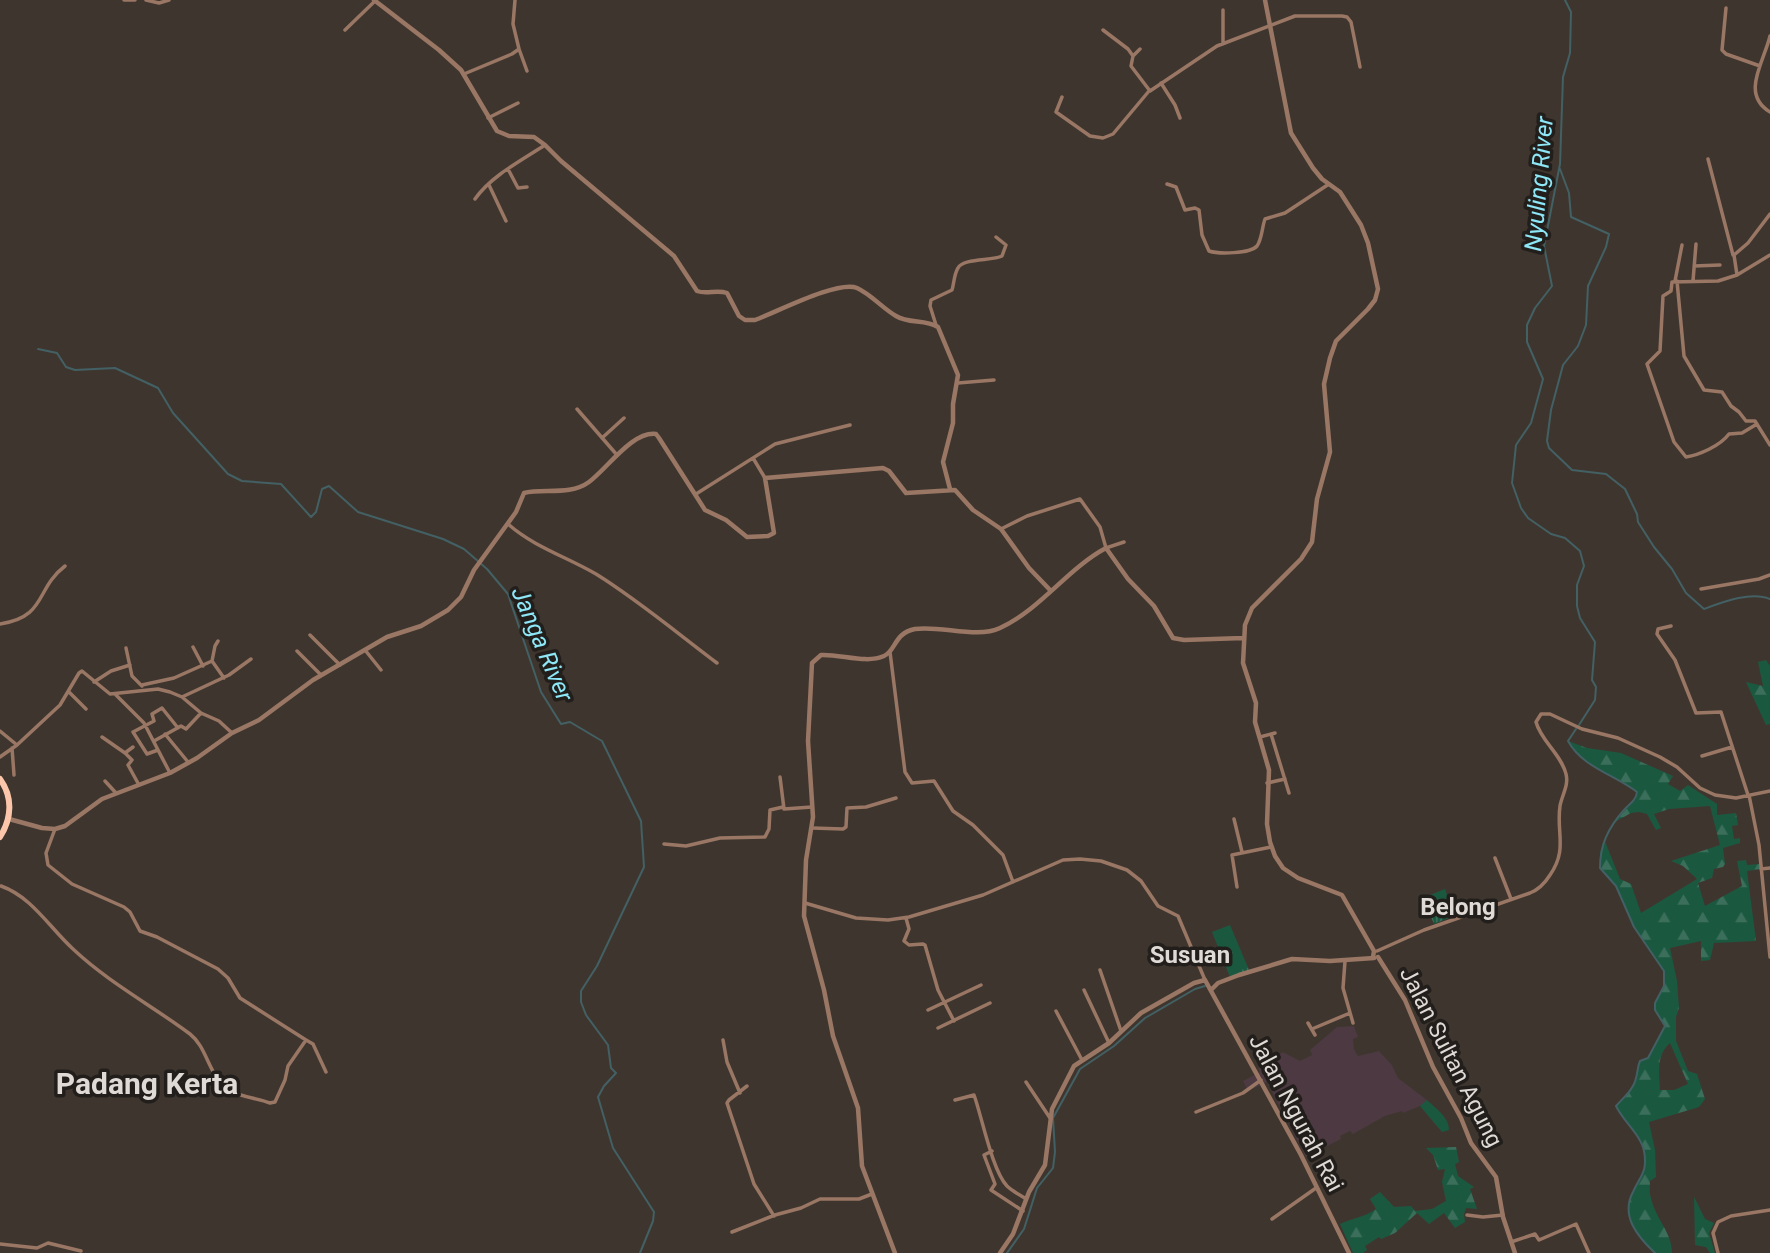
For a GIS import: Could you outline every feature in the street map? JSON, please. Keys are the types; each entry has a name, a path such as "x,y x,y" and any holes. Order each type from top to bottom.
{"highway":[{"path":"0,779 7,793 9,819 0,836"}],"street":[{"path":"124,0 135,0"},
{"path":"146,0 159,3 169,0"},
{"path":"345,30 375,0 439,50 464,74 488,118 501,134 530,136 545,145 561,162 674,256 694,289 700,293 727,293 739,316 745,320 755,320 820,293 851,286 869,295 899,318 936,326"},
{"path":"514,0 513,24 527,71"},
{"path":"1237,887 1231,857 1242,852 1271,847 1267,824 1269,771 1255,722 1256,703 1244,671 1245,625 1252,608 1301,559 1312,542 1317,499 1331,446 1325,374 1336,341 1368,309 1377,295 1374,268 1364,230 1340,192 1322,179 1291,133 1265,0"},
{"path":"1726,8 1721,46 1723,52 1760,66"},
{"path":"1223,10 1223,44"},
{"path":"1062,97 1055,111 1090,136 1103,138 1113,134 1149,91 1212,48 1303,15 1347,17 1351,22 1360,67"},
{"path":"1103,30 1133,56"},
{"path":"1770,36 1755,82 1755,94 1761,105 1770,112"},
{"path":"464,74 519,49"},
{"path":"1140,49 1133,56 1131,66 1149,91"},
{"path":"1161,83 1180,118"},
{"path":"488,118 518,103"},
{"path":"475,199 508,169 545,145"},
{"path":"1708,159 1737,275"},
{"path":"508,169 518,188 527,187"},
{"path":"1167,184 1176,187 1185,209 1199,210 1202,235 1209,251 1224,254 1254,249 1265,219 1285,213 1329,184"},
{"path":"489,185 506,222"},
{"path":"1733,256 1748,243 1770,214"},
{"path":"950,489 943,462 958,383 953,358 936,326 930,306 931,300 952,290 962,263 1002,256 1006,245 996,237"},
{"path":"1693,281 1696,244"},
{"path":"1682,245 1676,281 1684,356 1704,390 1722,393 1746,421 1753,420 1757,424 1770,445"},
{"path":"1757,424 1742,432 1728,434 1714,446 1688,458 1674,442 1647,362 1660,351 1663,296 1671,290 1671,283 1718,281 1737,275 1770,255"},
{"path":"1694,266 1720,265"},
{"path":"958,383 994,380"},
{"path":"577,410 617,455"},
{"path":"602,438 624,418"},
{"path":"696,494 785,441 850,425"},
{"path":"9,819 38,828 55,829 65,826 98,802 188,763 233,733 259,720 321,675 391,635 421,626 449,610 461,597 481,558 508,524 526,492 554,493 587,484 617,455 650,433 656,434 705,510 726,520 751,538 772,535 774,528 765,478 753,458"},
{"path":"765,478 877,467 888,471 906,492 950,489 958,492 973,510 1001,529 1029,568 1051,591"},
{"path":"1001,529 1027,516 1080,499 1100,527 1106,548 1128,579 1154,606 1173,638 1243,638"},
{"path":"508,524 520,535 584,567 611,584 717,663"},
{"path":"895,1253 862,1166 858,1108 830,1027 824,990 804,916 806,860 814,807 808,741 812,663 821,655 873,658 884,656 890,652 900,636 916,629 987,631 999,628 1051,591 1078,565 1106,548 1124,542"},
{"path":"0,624 18,620 32,611 43,597 50,580 65,566"},
{"path":"1701,589 1770,575"},
{"path":"1671,626 1656,632 1675,660 1696,713 1720,711 1748,795 1756,822 1770,957"},
{"path":"310,635 340,665"},
{"path":"218,641 212,661 224,677"},
{"path":"193,647 203,666"},
{"path":"126,648 134,677 145,690"},
{"path":"366,650 381,670"},
{"path":"297,651 321,675"},
{"path":"890,652 908,781 912,783 934,780 953,811 973,825 1003,855 1013,883"},
{"path":"182,696 224,677 251,659"},
{"path":"142,685 174,678 212,661"},
{"path":"94,682 111,671 130,664"},
{"path":"0,757 53,712 69,692 79,672 84,671 107,693 116,695 161,690 182,696 201,713 219,721 233,733"},
{"path":"69,692 86,709"},
{"path":"116,695 146,726 170,773"},
{"path":"158,750 147,754 133,734 154,721 152,714 162,708 178,729"},
{"path":"154,741 183,726 186,729 201,713"},
{"path":"1211,990 1218,983 1292,959 1345,961 1376,954 1424,930 1530,893 1543,885 1558,863 1561,852 1560,811 1567,777 1561,763 1538,729 1537,720 1541,714 1547,713 1582,729 1618,738 1660,757 1714,796 1728,798 1770,791"},
{"path":"0,732 14,747 14,775"},
{"path":"165,734 188,763"},
{"path":"1260,737 1273,734 1289,793"},
{"path":"102,737 132,760 128,765 139,785"},
{"path":"125,752 133,747"},
{"path":"1702,756 1732,747"},
{"path":"780,777 783,807"},
{"path":"1267,783 1285,779"},
{"path":"105,781 116,793"},
{"path":"812,828 843,829 846,827 847,808 896,799"},
{"path":"664,845 686,846 720,838 765,837 769,829 770,810 783,807 814,807"},
{"path":"1234,819 1242,852"},
{"path":"55,829 46,853 48,865 72,884 124,907 130,912 140,931 218,969 228,978 240,998 313,1044 326,1072"},
{"name":"Jalan Sultan Agung","path":"1271,847 1288,872 1342,895 1405,1000 1433,1067 1454,1103 1471,1143 1496,1177 1503,1215 1515,1253"},
{"path":"1495,858 1511,899"},
{"path":"803,903 856,918 906,918 983,895 1069,859 1101,861 1127,870 1141,881 1158,906 1178,916 1205,980"},
{"path":"1761,869 1770,868"},
{"path":"0,885 31,906 85,958 195,1038 210,1069 233,1093 275,1102 288,1066 306,1040"},
{"path":"906,918 909,929 904,941 909,945 925,944 934,981 954,1021"},
{"path":"1345,961 1343,988 1353,1023"},
{"path":"1100,970 1121,1031"},
{"path":"1000,1253 1013,1234 1026,1199 1047,1159 1050,1118 1054,1103 1074,1066 1109,1043 1147,1009 1195,983 1205,980 1218,983"},
{"name":"Jalan Ngurah Rai","path":"1205,980 1261,1080 1349,1253"},
{"path":"928,1010 981,985"},
{"path":"1084,990 1109,1043"},
{"path":"938,1028 990,1003"},
{"path":"1056,1011 1082,1060"},
{"path":"1312,1029 1350,1013"},
{"path":"1308,1023 1315,1035"},
{"path":"723,1040 727,1062 740,1093"},
{"path":"1196,1112 1243,1093 1261,1080"},
{"path":"1026,1082 1050,1118"},
{"path":"747,1086 727,1104 754,1184 774,1216"},
{"path":"955,1100 974,1095 1006,1184 1026,1199"},
{"path":"992,1151 984,1155 995,1184 991,1191 1023,1211"},
{"path":"1272,1219 1316,1188"},
{"path":"732,1232 820,1199 859,1199 872,1194"},
{"path":"1718,1253 1713,1233 1717,1222 1731,1216 1770,1210"},
{"path":"1467,1215 1503,1215"},
{"path":"1511,1242 1535,1234 1539,1240 1577,1225 1589,1253"},
{"path":"0,1244 37,1248 48,1243 81,1251"}],"shaded area":[{"path":"1354,1026 1358,1037 1353,1039 1354,1049 1358,1056 1379,1051 1392,1065 1398,1078 1427,1100 1425,1104 1403,1113 1402,1111 1385,1116 1353,1134 1350,1131 1340,1136 1341,1139 1306,1157 1267,1082 1248,1091 1243,1081 1260,1072 1258,1068 1283,1052 1300,1061 1312,1055 1310,1050 1337,1027"}],"green space":[{"path":"1766,660 1770,666 1770,724 1766,725 1746,682 1763,686 1758,662"},
{"path":"1568,741 1587,748 1621,753 1673,776 1668,784 1680,791 1688,785 1717,804 1717,815 1736,813 1738,825 1732,826 1734,839 1740,838 1740,843 1723,848 1723,867 1714,869 1712,878 1698,883 1705,906 1742,886 1737,861 1746,860 1747,865 1760,864 1760,869 1747,871 1756,941 1714,943 1710,960 1701,961 1701,941 1670,948 1679,1008 1676,1017 1676,1041 1688,1071 1697,1074 1705,1099 1699,1107 1649,1122 1655,1150 1656,1177 1650,1181 1650,1194 1669,1238 1672,1253 1655,1253 1633,1226 1630,1201 1643,1173 1645,1158 1639,1139 1616,1106 1633,1086 1640,1061 1648,1058 1665,1026 1655,1010 1655,1003 1664,986 1664,971 1634,927 1616,886 1600,868 1600,853 1604,839 1620,879 1631,884 1641,913 1697,879 1683,866 1671,861 1720,845 1710,806 1669,809 1654,814 1661,828 1656,830 1647,814 1639,812 1631,813 1613,823 1636,799 1636,792 1590,764","holes":["1670,1043 1688,1084 1674,1090 1660,1090 1660,1059"]},
{"path":"1445,889 1454,916 1434,924 1423,898"},
{"path":"1230,925 1249,970 1230,977 1212,932"},
{"path":"1427,1100 1444,1117 1449,1130 1442,1132 1420,1106"},
{"path":"1456,1147 1459,1162 1455,1164 1458,1176 1474,1187 1470,1189 1477,1209 1466,1208 1465,1222 1455,1228 1444,1213 1429,1224 1417,1213 1395,1233 1381,1239 1379,1237 1365,1246 1367,1250 1363,1253 1353,1253 1340,1224 1376,1209 1370,1199 1380,1192 1394,1207 1411,1206 1415,1211 1432,1209 1446,1201 1442,1182 1445,1169 1438,1170 1433,1155 1426,1148"},
{"path":"1694,1197 1705,1219 1714,1223 1709,1233 1715,1253 1710,1253 1706,1247 1695,1245"}],"waterway":[{"name":"Nyuling River","path":"1565,0 1571,12 1570,53 1563,77 1560,164 1544,246 1552,286 1535,308 1527,325 1527,342 1543,379 1531,423 1516,445 1512,483 1521,508 1528,518 1551,534 1565,538 1580,551 1584,566 1577,585 1577,606 1580,618 1595,642 1592,680 1596,687 1595,700 1579,725"},
{"path":"1560,169 1569,193 1571,217 1609,234 1588,286 1586,325 1578,346 1563,365 1551,410 1547,441 1549,448 1572,470 1606,474 1625,489 1638,522 1654,547 1672,569 1686,593 1704,609 1746,597 1770,599"},
{"name":"Janga River","path":"38,349 57,353 66,367 75,370 115,368 158,388 173,413 228,474 242,481 281,484 311,517 316,512 322,489 329,486 358,512 443,539 464,549 487,569 508,594 541,692 561,724 570,722 602,741 641,821 644,867 597,966 581,991 581,1002 586,1015 608,1045 611,1068 616,1073 598,1097 613,1148 654,1212 640,1253"},
{"name":"Nyuling River","path":"1576,729 1568,741 1574,750 1590,764 1637,792 1634,800 1609,830 1600,868 1616,886 1634,927 1664,971 1664,986 1655,1003 1655,1010 1665,1026 1648,1058 1640,1061 1633,1086 1616,1106 1644,1151 1644,1169 1629,1209 1637,1233 1655,1253"},
{"path":"1007,1253 1024,1229 1037,1188 1053,1168 1053,1118 1080,1069 1114,1046 1145,1018 1205,986"}],"district":[{"name":"Belong","path":"1458,907"},
{"name":"Susuan","path":"1190,955"},
{"name":"Padang Kerta","path":"147,1083"}]}
